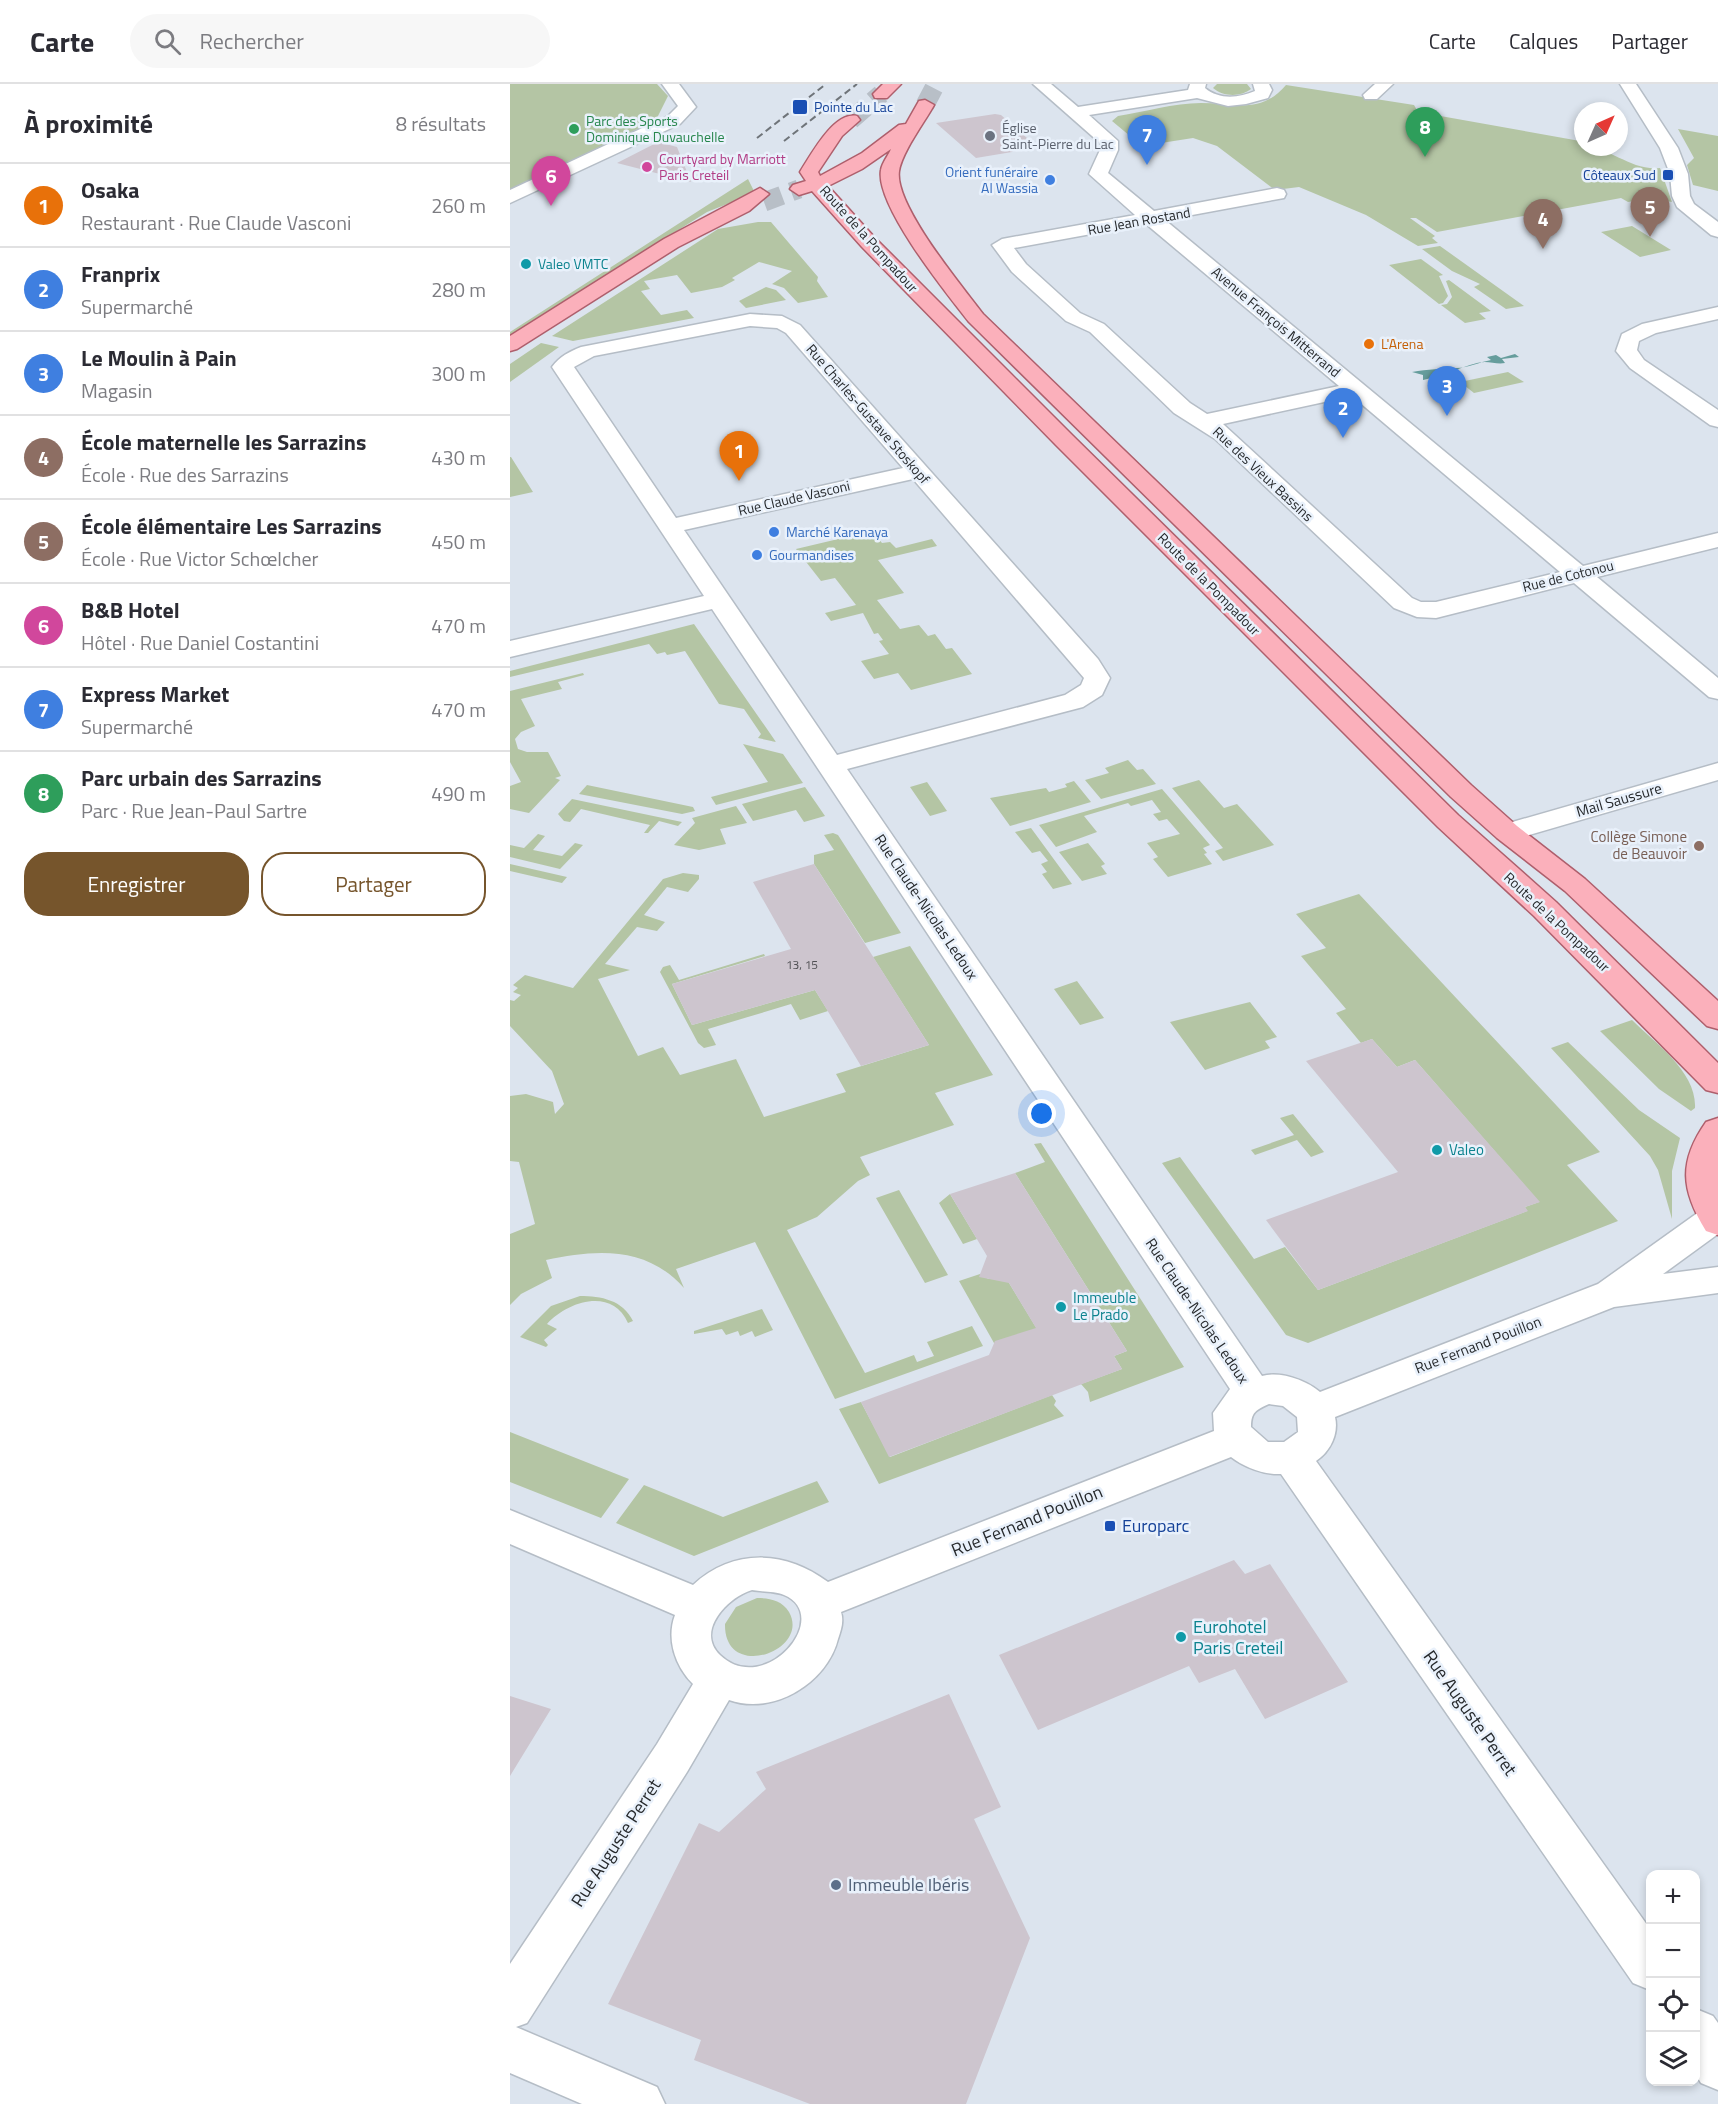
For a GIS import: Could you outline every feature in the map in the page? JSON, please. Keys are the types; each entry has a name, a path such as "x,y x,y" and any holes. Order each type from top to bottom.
{"main road":[{"name":"Route de la Pompadour","path":"1718,1019 1575,885 1507,832 1461,791 976,318 931,258 893,194 890,172 922,112 873,156 809,180 1073,449 1453,826 1553,916 1718,1082"},
{"path":"850,191 809,180 836,132 851,120"},
{"path":"510,345 671,243 762,198"},
{"path":"871,216 1004,362 1029,370"},
{"path":"1716,1220 1705,1195 1702,1176 1703,1157 1718,1130"}],"street":[{"path":"510,197 674,120 687,107 670,84"},
{"name":"Avenue François Mitterrand","path":"1041,84 1109,141 1109,150 1098,174 1718,691"},
{"path":"1076,112 1198,89 1225,100 1247,99 1262,94 1264,90 1261,84"},
{"path":"1371,95 1385,84"},
{"path":"1628,84 1669,148 1679,174 1686,207 1718,231"},
{"name":"Rue Jean Rostand","path":"1002,245 1153,219 1277,194"},
{"name":"Rue des Vieux Bassins","path":"1002,245 1019,268 1073,317 1097,328 1177,404 1223,434 1394,596 1417,609"},
{"path":"1718,313 1648,327 1629,338 1626,351 1637,364 1718,420"},
{"name":"Rue Charles-Gustave Stoskopf","path":"719,600 563,368 569,360 588,351 750,320 782,322 793,329 1089,665 1096,678 1093,689 1074,701 830,765"},
{"path":"1206,421 1356,389"},
{"name":"Rue Claude Vasconi","path":"671,526 918,471"},
{"name":"Rue de Cotonou","path":"1417,609 1436,610 1577,573 1718,540"},
{"path":"510,649 719,600"},
{"name":"Rue Claude-Nicolas Ledoux","path":"719,600 1253,1393"},
{"name":"Mail Saussure","path":"1519,829 1718,771"},
{"name":"Rue Fernand Pouillon","path":"1313,1410 1610,1294 1716,1220"},
{"name":"Rue Fernand Pouillon","path":"1610,1294 1718,1280"},
{"path":"1280,1390 1299,1397 1313,1410 1318,1421 1317,1432 1312,1442 1303,1451 1291,1456 1272,1459 1242,1446 1235,1439 1230,1420 1233,1410 1245,1397 1253,1393 1280,1390"},
{"name":"Rue Fernand Pouillon","path":"819,1603 1235,1439"},
{"name":"Rue Auguste Perret","path":"1291,1456 1496,1751 1646,1961"},
{"path":"510,1527 699,1607"},
{"path":"773,1572 792,1578 809,1588 819,1603 823,1620 821,1638 812,1655 798,1669 779,1680 758,1685 738,1685 719,1679 704,1669 695,1655 691,1640 692,1623 699,1607 712,1592 730,1580 752,1573 773,1572"},
{"name":"Rue Auguste Perret","path":"510,2006 672,1758 719,1679"},
{"path":"1700,2040 1718,2066"},
{"path":"510,2049 640,2104"}],"shaded area":[{"name":"Parc des Sports Dominique Duvauchelle","path":"510,84 657,84 668,96 656,120 510,191"},
{"path":"1217,84 1247,84 1251,89 1232,95 1213,88"},
{"path":"1286,85 1414,105 1418,112 1574,140 1574,156 1614,156 1639,166 1660,168 1672,202 1651,198 1628,202 1621,198 1437,232 1416,218 1410,218 1435,236 1432,238 1438,243 1418,246 1366,215 1299,187 1275,190 1217,146 1193,138 1142,146 1112,121 1118,116 1180,104 1257,104 1276,94"},
{"path":"1678,129 1718,136 1718,191 1693,185 1687,165 1694,158"},
{"path":"748,179 755,193 707,212 510,336 510,332"},
{"path":"771,222 818,277 817,281 828,297 798,303 784,288 772,284 792,271 759,262 732,278 735,280 722,287 691,293 677,275 644,281 650,289 641,291 661,315 687,310 694,318 573,341 552,336 718,229"},
{"path":"1632,226 1671,250 1640,257 1601,232"},
{"path":"1440,246 1524,306 1506,309 1474,287 1480,284 1452,271 1422,249"},
{"path":"1421,259 1443,275 1439,276 1448,296 1443,303 1439,304 1389,265"},
{"path":"1449,280 1491,311 1479,313 1486,319 1465,323 1441,305 1447,304 1452,297 1446,281"},
{"path":"766,287 776,290 786,300 746,308 739,301"},
{"path":"541,343 559,347 510,382 510,364"},
{"path":"1515,354 1519,357 1502,359 1505,363 1482,362 1491,360 1487,357 1496,355 1501,358"},
{"path":"1463,367 1423,380 1423,375 1412,372 1429,370"},
{"path":"1508,372 1524,382 1474,393 1460,382"},
{"path":"511,457 533,492 510,497"},
{"path":"872,531 882,543 890,542 896,548 932,539 937,546 878,560 904,593 877,600 900,629 919,625 928,636 935,634 946,649 952,648 972,674 911,690 898,673 874,679 861,661 889,654 879,641 883,640 878,633 874,634 863,613 831,621 825,613 856,605 835,578 821,581 796,549"},
{"path":"694,624 776,742 758,738 761,734 744,709 719,704 685,651 667,655 665,652 657,654 649,644 510,677 510,671"},
{"path":"583,673 584,675 558,682 562,689 521,699 535,726 521,732 515,739 518,749 527,752 548,752 561,776 555,778 560,780 529,813 510,809 510,786 521,782 510,762 510,691"},
{"path":"743,744 783,754 803,783 716,805 711,797 768,782"},
{"path":"1128,760 1137,770 1143,769 1156,784 1101,799 1085,780 1109,773 1105,768"},
{"path":"1199,780 1224,808 1237,804 1274,845 1223,861 1215,851 1223,848 1172,788"},
{"path":"1074,781 1091,802 1010,826 990,798 1046,788 1049,792 1067,787 1065,784"},
{"path":"927,782 947,811 930,816 910,787"},
{"path":"587,785 693,807 695,811 682,814 579,794"},
{"path":"805,787 825,816 804,822 796,810 753,821 742,804"},
{"path":"1162,789 1210,845 1203,848 1207,853 1204,854 1212,864 1168,877 1153,859 1158,857 1147,843 1180,834 1167,819 1159,821 1153,814 1161,812 1152,800 1131,806 1128,803 1084,816 1097,832 1056,847 1039,825"},
{"path":"572,799 682,822 678,826 659,821 648,833 644,833 650,825 581,809 570,822 564,821 558,814"},
{"path":"736,806 747,823 720,829 726,844 699,850 674,845 695,823 692,818"},
{"path":"1031,828 1072,884 1053,889 1042,874 1047,872 1041,864 1048,861 1040,851 1032,853 1015,832"},
{"path":"833,833 838,835 901,933 865,943 814,864 814,855 834,850 824,835"},
{"path":"538,834 545,836 533,850 562,856 575,843 583,845 560,869 510,857 510,845 524,848"},
{"path":"1088,843 1105,864 1101,866 1107,874 1082,881 1059,852"},
{"path":"510,864 567,877 562,883 510,871"},
{"path":"683,873 699,875 699,879 688,892 667,887 644,915 665,922 657,931 637,927 605,964 630,970 598,979 638,1056 663,1047 680,1075 736,1059 764,1117 846,1092 836,1074 929,1045 873,957 910,946 993,1075 935,1093 954,1125 860,1157 870,1175 858,1181 817,1217 787,1230 865,1373 914,1355 917,1362 934,1356 927,1342 972,1326 983,1346 835,1399 755,1242 676,1269 684,1288 670,1274 654,1264 620,1254 584,1254 546,1260 552,1278 521,1294 510,1305 510,1234 535,1224 519,1162 510,1161 510,1096 526,1094 553,1102 555,1114 564,1104 552,1071 510,1026 510,1000 514,1001 521,995 513,992 518,988 513,985 525,975 573,988 663,879"},
{"path":"1359,894 1600,1152 1567,1165 1618,1221 1308,1343 1286,1335 1162,1163 1180,1157 1254,1259 1285,1247 1318,1290 1527,1211 1525,1207 1539,1202 1415,1060 1397,1067 1372,1039 1361,1043 1336,1013 1346,1009 1301,956 1326,948 1296,914"},
{"path":"764,954 765,956 672,984 692,1025 815,990 828,1011 800,1020 791,1004 708,1029 716,1045 704,1048 698,1043 660,972 663,967 670,965 679,980"},
{"path":"1077,981 1104,1018 1080,1025 1054,989"},
{"path":"1250,1002 1277,1037 1265,1041 1270,1048 1205,1070 1170,1022"},
{"path":"1632,1020 1663,1048 1682,1070 1694,1095 1695,1108 1691,1111 1659,1089 1600,1031"},
{"path":"1568,1042 1639,1110 1680,1138 1672,1171 1672,1219 1658,1170 1650,1156 1551,1048"},
{"path":"1293,1114 1324,1152 1311,1157 1297,1140 1255,1155 1251,1150 1294,1135 1280,1118"},
{"path":"1041,1143 1184,1367 1090,1402 1088,1392 1081,1384 1122,1369 1114,1356 1127,1351 1015,1173 1045,1162 1034,1144"},
{"path":"899,1190 948,1275 925,1283 876,1198"},
{"path":"950,1194 977,1239 963,1244 939,1203"},
{"path":"983,1273 988,1279 1006,1278 1040,1334 994,1343 959,1281"},
{"path":"580,1296 611,1301 623,1308 633,1321 628,1323 621,1312 612,1305 601,1301 589,1301 566,1309 547,1324 557,1329 544,1340 548,1345 546,1347 520,1337 551,1306"},
{"path":"762,1309 773,1330 755,1337 752,1331 740,1336 738,1331 726,1335 722,1329 694,1334 694,1331"},
{"path":"1052,1395 1056,1401 1054,1405 1064,1416 879,1484 839,1409 861,1402 890,1457"},
{"path":"510,1432 629,1479 601,1518 510,1482"},
{"path":"817,1481 829,1502 694,1556 616,1523 644,1485 723,1517"},
{"path":"757,1598 771,1599 783,1605 789,1612 793,1626 788,1638 778,1648 765,1654 751,1656 738,1652 728,1642 725,1624 736,1607"}],"building":[{"name":"Église Saint-Pierre du Lac","path":"1001,115 1027,138 1012,152 976,158 936,123"},
{"path":"658,142 677,147 691,182 617,163"},
{"path":"814,864 929,1045 861,1066 815,990 692,1025 672,984 791,949 753,882"},
{"name":"Valeo","path":"1372,1039 1397,1067 1415,1060 1540,1202 1525,1207 1528,1211 1318,1290 1266,1220 1398,1172 1306,1061"},
{"name":"Immeuble Le Prado","path":"1015,1173 1127,1351 1114,1356 1122,1369 889,1457 861,1402 989,1355 995,1341 1036,1328 1009,1283 979,1277 987,1256 950,1194"},
{"name":"Eurohotel Paris Creteil","path":"1234,1560 1245,1574 1270,1564 1348,1682 1265,1719 1235,1669 1199,1683 1189,1666 1038,1730 999,1655"},
{"name":"Immeuble Ibéris","path":"949,1694 1001,1807 974,1819 1030,1938 966,2104 810,2104 694,2060 701,2040 608,2004 699,1823 719,1832 766,1789 756,1772"},
{"path":"510,1696 551,1709 510,1776"}],"tunnel":[{"path":"925,105 935,86"},
{"path":"851,120 881,94"},
{"path":"764,202 799,189"}],"railway":[{"path":"757,138 826,84"},
{"path":"784,141 857,84"}],"place":[{"name":"Pointe du Lac","path":"800,107"},
{"name":"Parc des Sports Dominique Duvauchelle","path":"574,129"},
{"name":"Église Saint-Pierre du Lac","path":"990,136"},
{"name":"Parc urbain des Sarrazins","path":"1425,157"},
{"name":"Express Market","path":"1147,165"},
{"name":"Courtyard by Marriott Paris Creteil","path":"647,167"},
{"name":"Côteaux Sud","path":"1668,175"},
{"name":"Orient funéraire Al Wassia","path":"1050,180"},
{"name":"B&B Hotel","path":"551,206"},
{"name":"École élémentaire Les Sarrazins","path":"1650,237"},
{"name":"École maternelle les Sarrazins","path":"1543,249"},
{"name":"Valeo VMTC","path":"526,264"},
{"name":"L'Arena","path":"1369,344"},
{"name":"Le Moulin à Pain","path":"1447,416"},
{"name":"Franprix","path":"1343,438"},
{"name":"Osaka","path":"739,481"},
{"name":"Marché Karenaya","path":"774,532"},
{"name":"Gourmandises","path":"757,555"},
{"name":"Collège Simone de Beauvoir","path":"1699,846"},
{"name":"Valeo","path":"1437,1150"},
{"name":"Immeuble Le Prado","path":"1061,1307"},
{"name":"Europarc","path":"1110,1526"},
{"name":"Eurohotel Paris Creteil","path":"1181,1637"},
{"name":"Immeuble Ibéris","path":"836,1885"}]}
